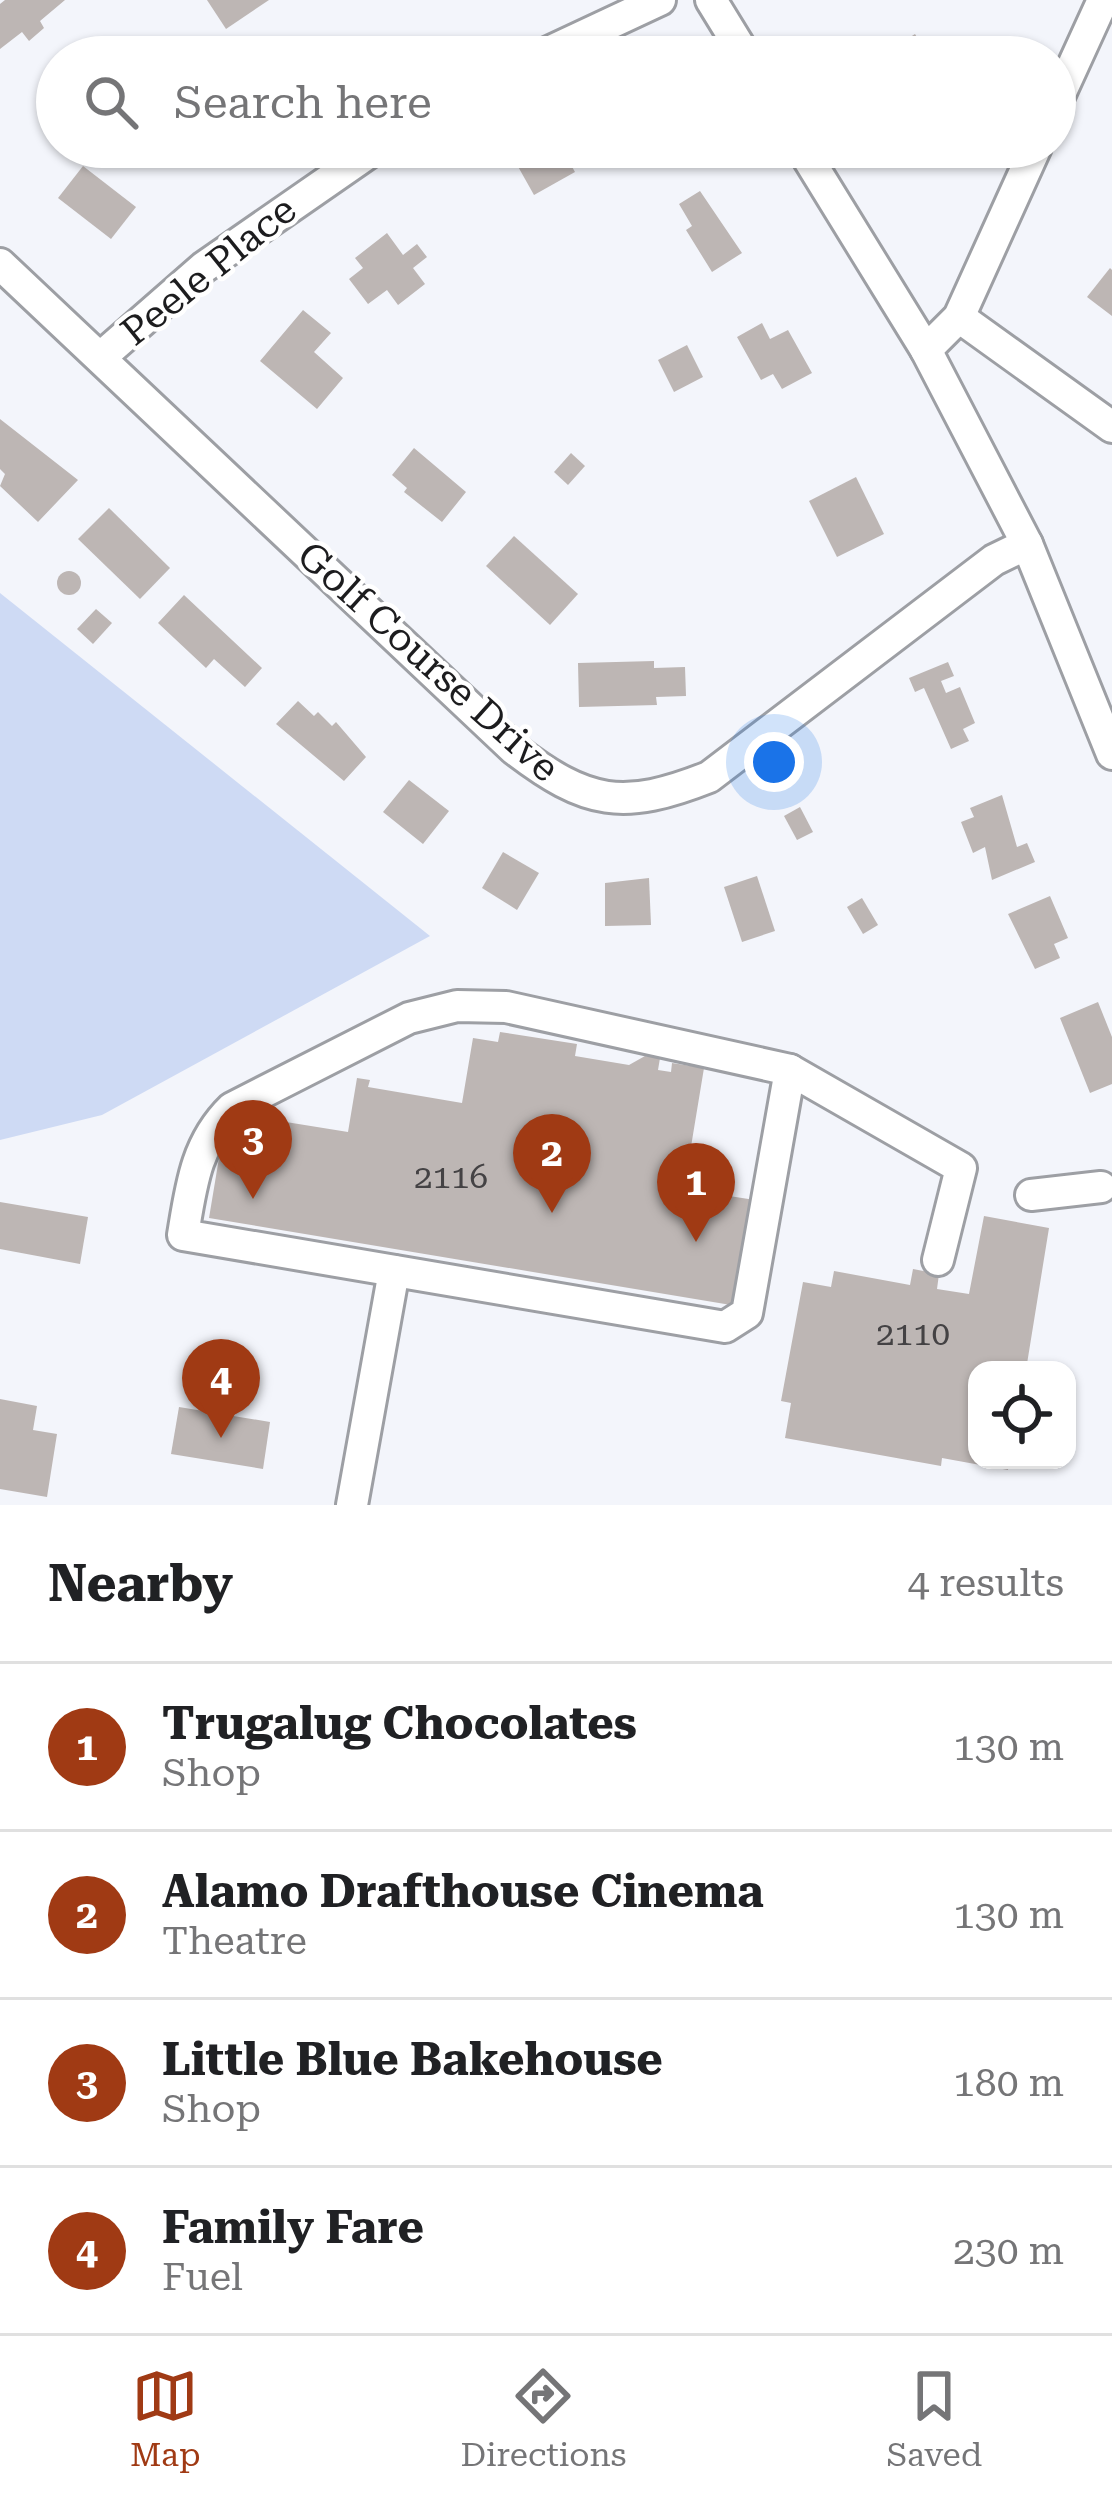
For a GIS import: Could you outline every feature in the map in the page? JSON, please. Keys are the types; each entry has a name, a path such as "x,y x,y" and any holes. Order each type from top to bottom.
{"street":[{"path":"583,36 660,0"},
{"path":"711,0 733,36"},
{"path":"1076,59 1103,0"},
{"name":"Peele Place","path":"101,357 204,267 347,168"},
{"path":"814,168 926,350 1027,544 1112,754"},
{"path":"926,350 959,316 1026,168"},
{"name":"Golf Course Drive","path":"0,264 514,749 561,786 623,800 670,792 710,777 994,560 1027,544"},
{"path":"959,316 1112,428"},
{"path":"790,1070 747,1313 725,1327 183,1235 193,1175 210,1130 232,1108 409,1018 457,1006 506,1007 790,1070 961,1168 938,1259"},
{"path":"1031,1195 1101,1187"},
{"path":"352,1505 394,1271"}],"shaded area":[{"path":"0,593 430,936 102,1115 0,1140"}],"building":[{"path":"5,0 65,0 40,21 44,28 29,41 22,32 0,49 0,4"},
{"path":"207,0 269,0 226,29"},
{"path":"86,168 136,207 111,239 58,198"},
{"path":"519,168 573,168 575,172 534,195"},
{"path":"700,191 742,253 712,272 686,230 692,226 679,204"},
{"path":"387,233 403,255 417,244 427,257 413,268 425,284 398,305 387,290 368,304 349,279 363,268 355,258"},
{"path":"1112,270 1112,316 1087,297"},
{"path":"303,310 331,333 314,352 343,378 317,409 260,361"},
{"path":"762,323 770,339 788,330 812,373 782,389 773,374 761,380 737,337"},
{"path":"687,345 703,377 674,392 658,360"},
{"path":"0,419 78,480 38,522 0,486 5,474 0,469"},
{"path":"414,448 466,492 442,522 404,492 407,488 392,475"},
{"path":"571,453 585,466 568,485 554,472"},
{"path":"856,477 884,534 837,557 809,501"},
{"path":"109,508 170,568 140,599 78,539"},
{"path":"514,536 578,594 550,625 486,566"},
{"path":"69,571 81,583 69,595 57,583"},
{"path":"184,595 262,668 245,687 214,659 206,668 158,623"},
{"path":"96,609 112,623 93,644 77,629"},
{"path":"654,661 654,668 685,667 686,696 656,697 657,705 579,707 578,663"},
{"path":"948,662 954,676 941,681 946,693 960,687 975,723 963,729 969,741 951,749 924,688 915,692 909,678"},
{"path":"298,701 332,726 336,722 366,757 344,781 276,724"},
{"path":"409,780 449,811 423,844 383,812"},
{"path":"1002,795 1017,847 1027,843 1035,862 992,880 985,847 973,853 961,822 974,817 970,808"},
{"path":"800,807 813,832 797,840 784,816"},
{"path":"503,852 539,873 517,910 482,888"},
{"path":"757,876 775,931 742,942 724,887"},
{"path":"649,878 651,925 605,926 605,883"},
{"path":"1050,896 1068,938 1054,944 1060,958 1035,969 1008,914"},
{"path":"862,898 878,925 863,934 847,907"},
{"path":"1098,1002 1112,1037 1112,1084 1090,1093 1060,1018"},
{"path":"500,1032 577,1044 575,1056 629,1065 645,1056 660,1058 658,1070 671,1072 672,1063 704,1068 684,1189 755,1200 737,1306 209,1218 219,1158 248,1163 255,1117 348,1132 357,1078 370,1080 368,1087 462,1103 473,1038 498,1042"},
{"path":"0,1202 88,1217 80,1264 0,1249"},
{"path":"984,1216 1049,1228 1027,1361 968,1361 968,1463 942,1458 941,1466 785,1438 791,1403 781,1401 803,1282 831,1287 834,1271 910,1285 913,1269 939,1274 937,1289 969,1294"},
{"path":"0,1399 37,1406 33,1430 57,1434 47,1497 0,1489"},
{"path":"179,1407 270,1422 263,1469 171,1454"}],"place":[{"name":"Little Blue Bakehouse","path":"253,1199"},
{"name":"Alamo Drafthouse Cinema","path":"552,1213"},
{"name":"Trugalug Chocolates","path":"696,1242"},
{"name":"Family Fare","path":"221,1438"}]}
